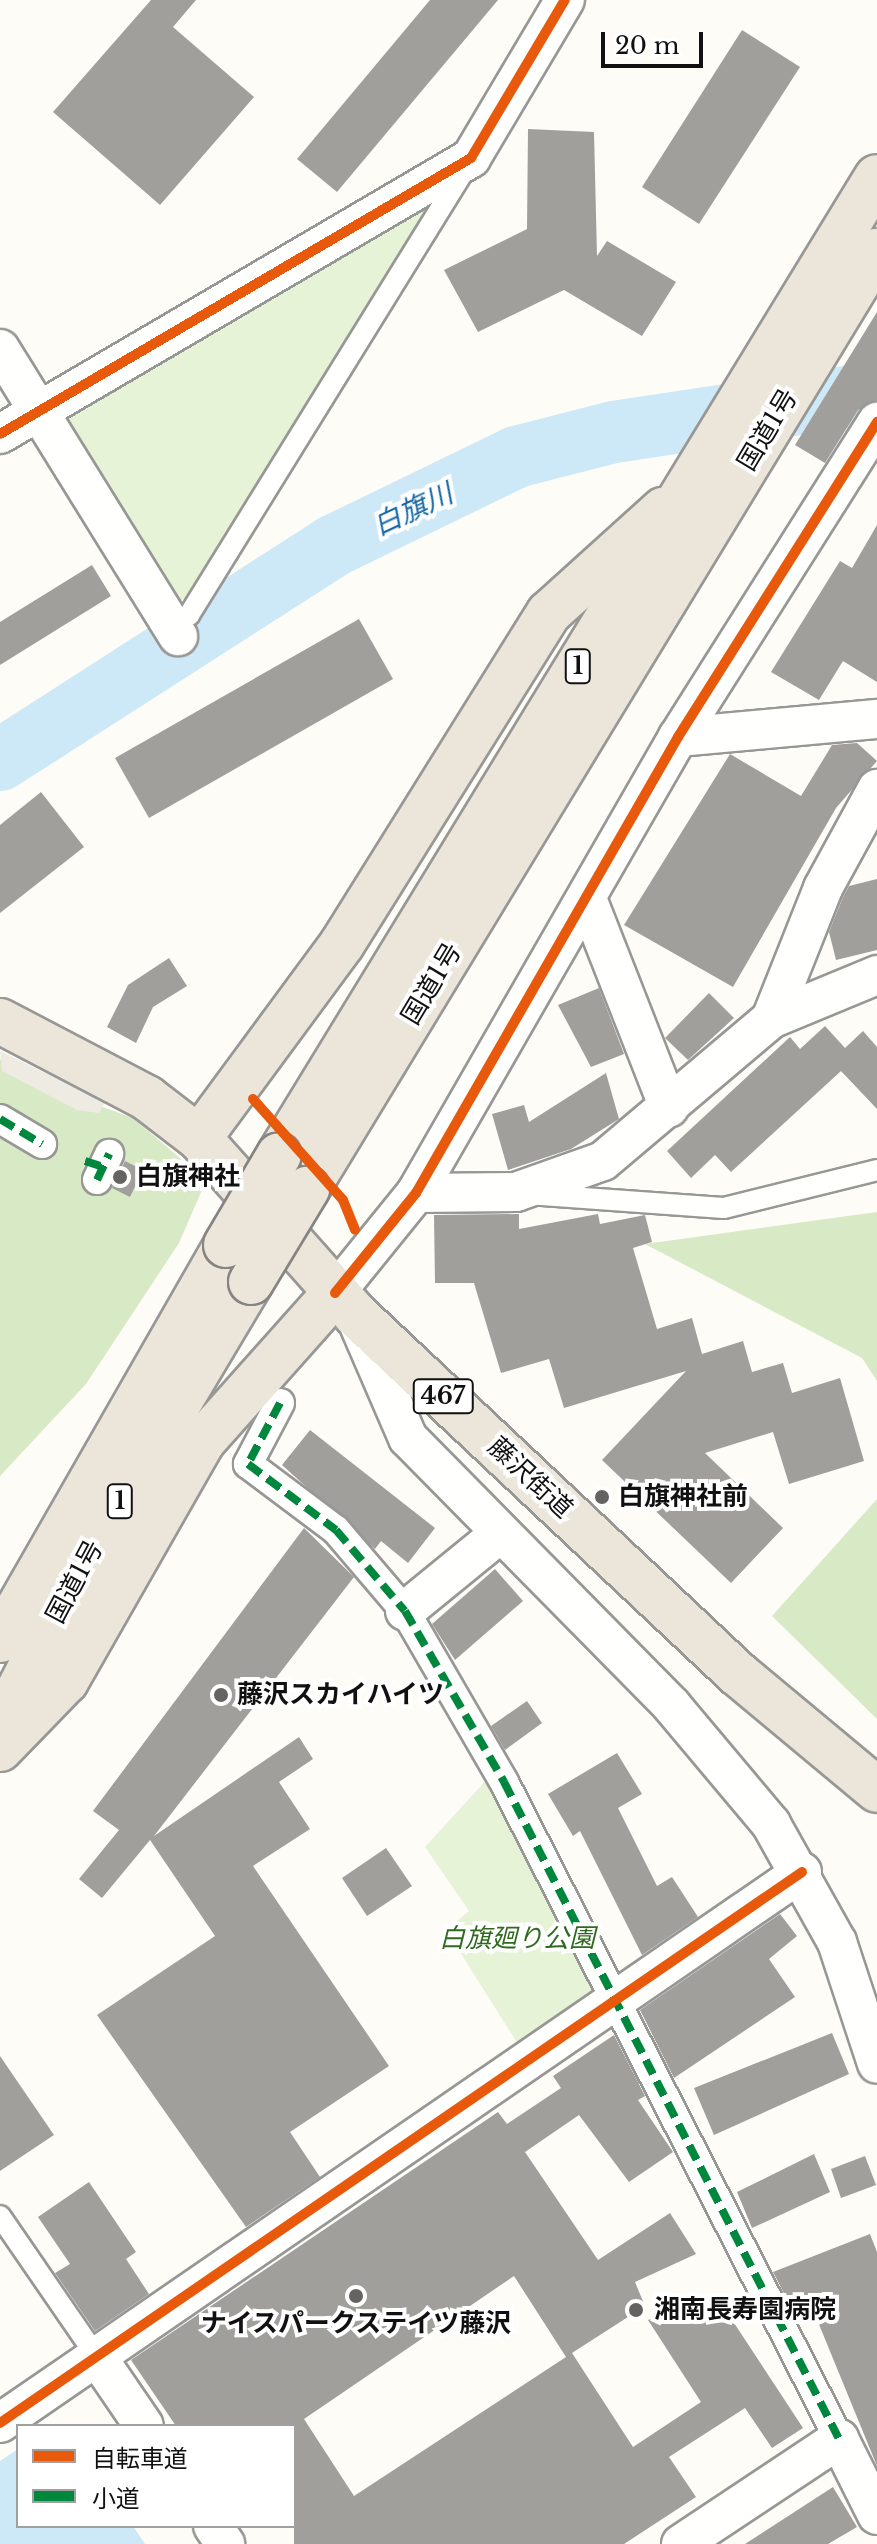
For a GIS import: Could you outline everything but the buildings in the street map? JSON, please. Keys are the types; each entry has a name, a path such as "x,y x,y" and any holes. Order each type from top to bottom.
{"highway":[{"name":"国道1号","path":"0,1640 279,1155 877,177"},
{"name":"国道1号","path":"0,1726 90,1552 877,251"},
{"path":"199,1138 342,944 549,613 610,550 684,494"},
{"name":"藤沢街道","path":"0,1021 147,1098 199,1138 345,1304 738,1674 877,1790"},
{"path":"0,1749 66,1681 203,1441 345,1304"}],"street":[{"path":"0,434 471,158 565,0"},
{"path":"0,349 41,410 175,631"},
{"path":"875,428 678,737 588,901 416,1193 345,1304 408,1438 497,1536 727,1767 802,1872 837,1942 877,2064"},
{"path":"678,737 877,719"},
{"path":"771,1019 823,888 877,789"},
{"path":"588,901 669,1108"},
{"path":"416,1193 516,1192 603,1161 771,1019 877,975"},
{"path":"0,1119 42,1144"},
{"path":"280,1403 248,1464 336,1530 405,1611 615,1999 877,2515"},
{"path":"405,1611 497,1536"},
{"path":"0,2423 802,1872"},
{"path":"97,2357 143,2424"},
{"path":"681,2544 839,2439"}],"lane":[{"path":"175,631 189,615 471,158"},
{"path":"516,1192 724,1208 877,1170"},
{"path":"0,2216 97,2357"}],"green space":[{"path":"432,203 190,595 178,602 66,416"},
{"path":"0,1059 45,1086 133,1118 180,1158 202,1190 179,1243 86,1384 0,1476"},
{"path":"877,1212 877,1381 862,1358 645,1244"},
{"path":"877,1499 877,1719 772,1616"},
{"name":"白旗廻り公園","path":"489,1777 610,1992 523,2052 446,1930 469,1911 425,1847"}],"shaded area":[{"path":"0,1051 105,1102 99,1113 77,1110 2,1071"}],"water":[{"path":"16,2450 16,2528 134,2528 145,2544 0,2544 0,2461"}],"waterway":[{"name":"白旗川","path":"0,760 333,546 516,457 614,432 877,392"}],"marked path":[{"path":"0,1119 42,1144"},
{"path":"97,1180 109,1154"},
{"path":"85,1161 103,1167"},
{"path":"280,1403 248,1464 336,1530 405,1611 504,1782 839,2439"}],"cycle path":[{"path":"0,434 471,158 565,0"},
{"path":"335,1293 416,1193 678,737 877,422"},
{"path":"253,1099 343,1200 355,1230"},
{"path":"0,2423 802,1872"}],"place":[{"name":"白旗神社","path":"120,1177"},
{"name":"白旗神社前","path":"602,1497"},
{"name":"藤沢スカイハイツ","path":"221,1695"},
{"name":"ナイスパークステイツ藤沢","path":"356,2296"},
{"name":"湘南長寿園病院","path":"636,2310"}]}
